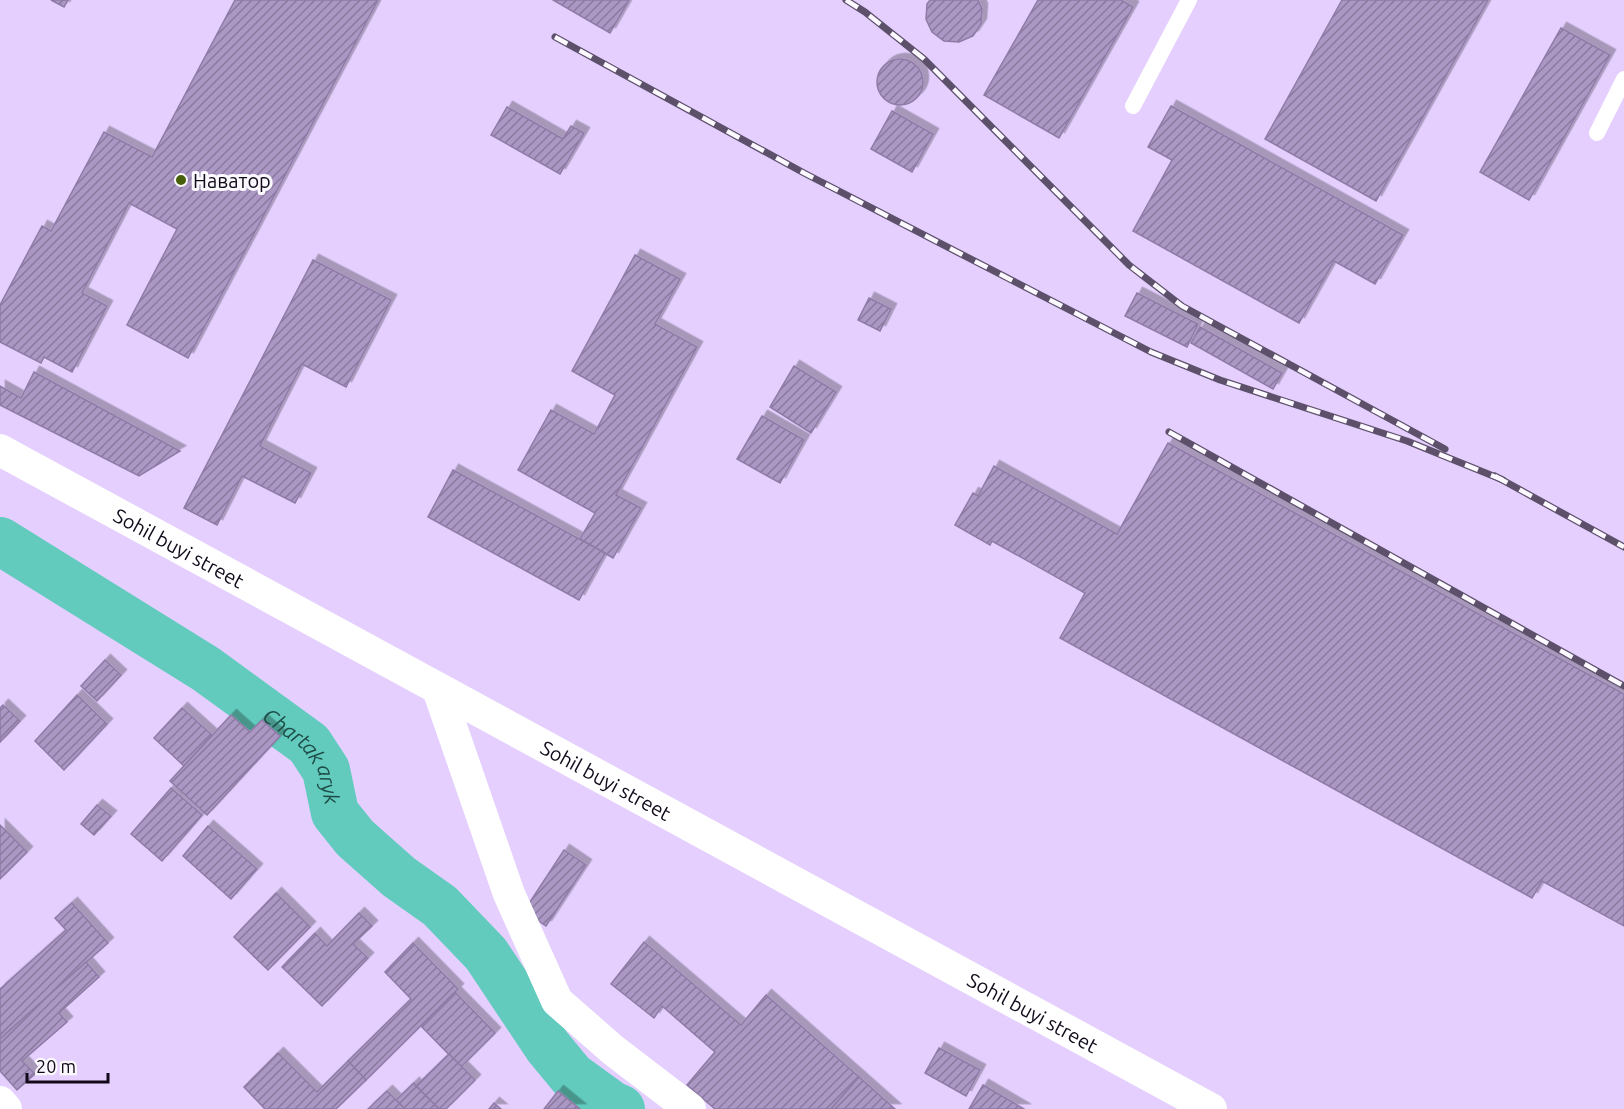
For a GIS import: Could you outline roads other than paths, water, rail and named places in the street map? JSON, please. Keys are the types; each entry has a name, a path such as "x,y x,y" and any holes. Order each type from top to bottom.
{"street":[{"name":"Sohil buyi street","path":"0,450 1211,1109"},
{"path":"438,688 509,894 557,1001 614,1050 690,1109"},
{"path":"0,1102 6,1109"}],"lane":[{"path":"1133,106 1189,0"},
{"path":"1597,133 1624,79"}],"waterway":[{"name":"Chartak aryk","path":"0,541 206,669 309,744 326,770 335,813 355,838 399,877 440,906 486,954 548,1047 572,1076 621,1109"}],"railway":[{"path":"846,0 865,12 924,59 1129,265 1182,306 1445,449"},
{"path":"555,37 804,173 1151,352 1220,380 1407,441 1503,480"},
{"path":"1169,432 1624,686"},
{"path":"1495,476 1624,547"}],"place":[{"name":"Наватор","path":"181,180"}]}
